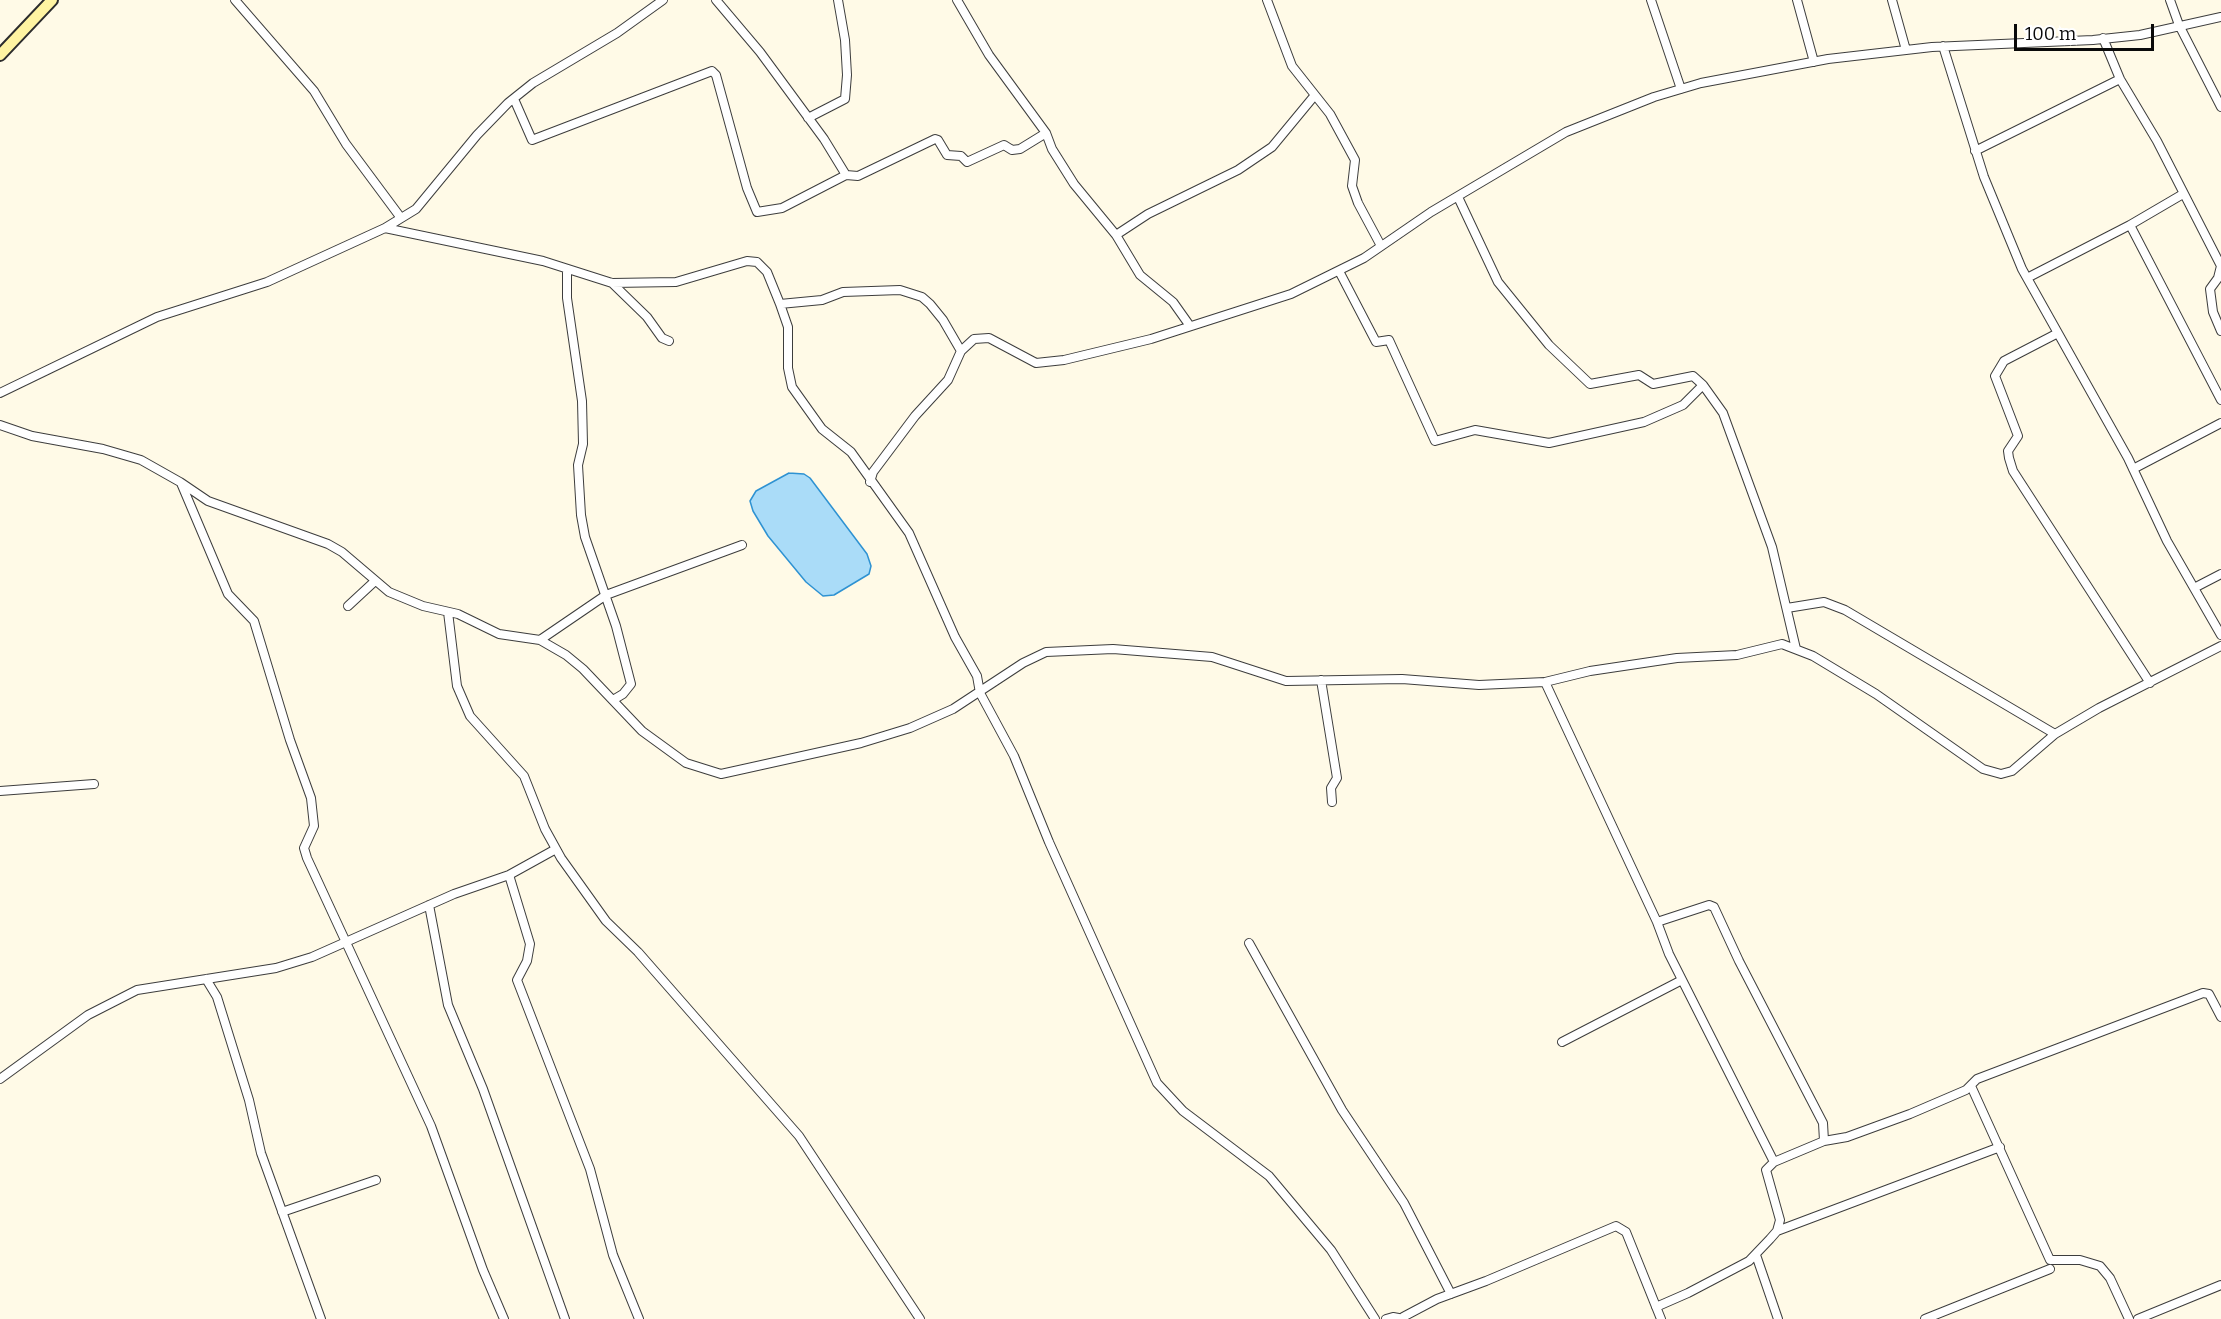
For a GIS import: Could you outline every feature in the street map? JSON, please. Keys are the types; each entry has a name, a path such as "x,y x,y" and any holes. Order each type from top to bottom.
{"main road":[{"path":"0,55 46,3"}],"street":[{"path":"235,0 314,91 346,144 401,218"},
{"path":"0,393 157,317 267,282 385,228 416,209 477,135 533,83 617,33 653,3 663,0"},
{"path":"716,0 760,52 846,175"},
{"path":"808,118 845,99 847,75 845,40 838,0"},
{"path":"957,0 989,55 1046,133 1052,149 1074,184 1116,235 1140,275 1173,302 1190,326"},
{"path":"1267,0 1292,66 1330,114 1355,160 1352,186 1358,203 1380,244"},
{"path":"1651,0 1681,89"},
{"path":"1797,0 1814,62"},
{"path":"1892,0 1906,50"},
{"path":"2170,0 2179,25 2221,107"},
{"path":"870,482 873,472 915,416 948,380 962,351 974,339 988,338 1036,363 1064,360 1151,339 1291,294 1339,272 1380,244 1566,132 1681,89 1814,62 1943,46 2103,39 2140,34 2221,17"},
{"path":"2103,39 2120,79 2157,141 2221,266 2210,288 2213,312 2221,331"},
{"path":"1943,46 1976,151 2027,278 2133,469 2167,542 2221,635"},
{"path":"514,99 532,140 712,71 716,75 747,188 757,212 782,208 846,175 858,176 934,139 938,140 946,155 961,156 967,162 1004,145 1012,150 1020,149 1046,133"},
{"path":"1976,151 2120,79"},
{"path":"1116,235 1148,214 1238,170 1272,147 1315,95"},
{"path":"2027,278 2130,225 2183,194"},
{"path":"1458,197 1498,282 1549,345 1590,384 1639,375 1653,384 1693,376 1703,385 1723,413 1772,547 1796,649"},
{"path":"2130,225 2221,400"},
{"path":"385,228 567,269 612,283 676,282 747,261 757,262 767,272 788,327 788,368 792,387 822,429 851,453 909,533 955,637 977,676 980,693 1014,756 1049,842 1157,1083 1183,1111 1269,1176 1331,1250 1375,1319"},
{"path":"567,269 567,298 582,401 583,444 578,465 581,515 585,537 606,595 631,684 623,694 613,700"},
{"path":"1339,272 1376,342 1389,340 1435,441 1475,430 1549,443 1644,422 1683,405 1703,385"},
{"path":"612,283 647,317 662,338 669,342"},
{"path":"780,304 822,300 843,292 900,290 922,297 930,304 948,327 962,351"},
{"path":"2058,333 2004,361 1995,376 2018,436 2008,451 2009,458 2013,471 2150,683"},
{"path":"2133,469 2221,423"},
{"path":"0,424 32,436 103,449 141,460 208,501 230,511 328,544 342,552 389,592 423,606 448,612 499,634 540,640 566,655 642,731 686,763 721,774 861,743 910,728 953,709 1023,663 1046,652 1113,649 1212,657 1286,681 1402,678 1479,685 1545,682 1590,671 1677,658 1737,655 1782,644 1813,656 1876,694 1983,770 2001,774 2012,771 2055,734 2221,646"},
{"path":"180,482 228,594 254,621 290,740 311,798 314,825 304,848 344,942 431,1126 483,1270 504,1319"},
{"path":"540,640 606,595 742,545"},
{"path":"2194,588 2221,574"},
{"path":"348,606 375,581"},
{"path":"1787,608 1824,602 1845,610 2055,734"},
{"path":"448,612 457,686 470,717 524,776 545,829 556,849 606,921 638,952 799,1136 920,1319"},
{"path":"1321,680 1337,778 1330,788 1332,802"},
{"path":"1545,682 1682,980 1774,1162"},
{"path":"0,791 94,784"},
{"path":"0,1079 88,1015 137,990 276,968 312,957 429,905 509,874 556,849"},
{"path":"509,874 530,944 527,962 517,980 590,1169 613,1256 639,1319"},
{"path":"1657,922 1709,904 1714,907 1739,961 1823,1123 1824,1141"},
{"path":"429,905 448,1005 483,1089 565,1319"},
{"path":"1249,943 1342,1110 1404,1203 1451,1294"},
{"path":"206,979 217,997 249,1100 261,1153 321,1319"},
{"path":"1562,1042 1682,980"},
{"path":"1778,1231 1780,1220 1766,1170 1774,1162 1824,1141 1858,1133 1957,1094 1971,1086 1977,1079 2203,993 2209,994 2221,1017"},
{"path":"1971,1086 2050,1260 2058,1262 2080,1260 2100,1266 2110,1278 2129,1319"},
{"path":"1656,1306 1727,1274 1756,1255 1778,1231 2000,1147"},
{"path":"282,1212 376,1180"},
{"path":"1386,1319 1403,1318 1451,1294 1616,1226 1626,1232 1661,1319"},
{"path":"1756,1255 1779,1319"},
{"path":"1925,1319 2050,1269"},
{"path":"2138,1319 2221,1285"}],"water":[{"path":"789,473 804,474 810,478 867,554 871,566 869,574 834,595 823,596 806,582 768,536 753,511 750,501 756,491"}]}
